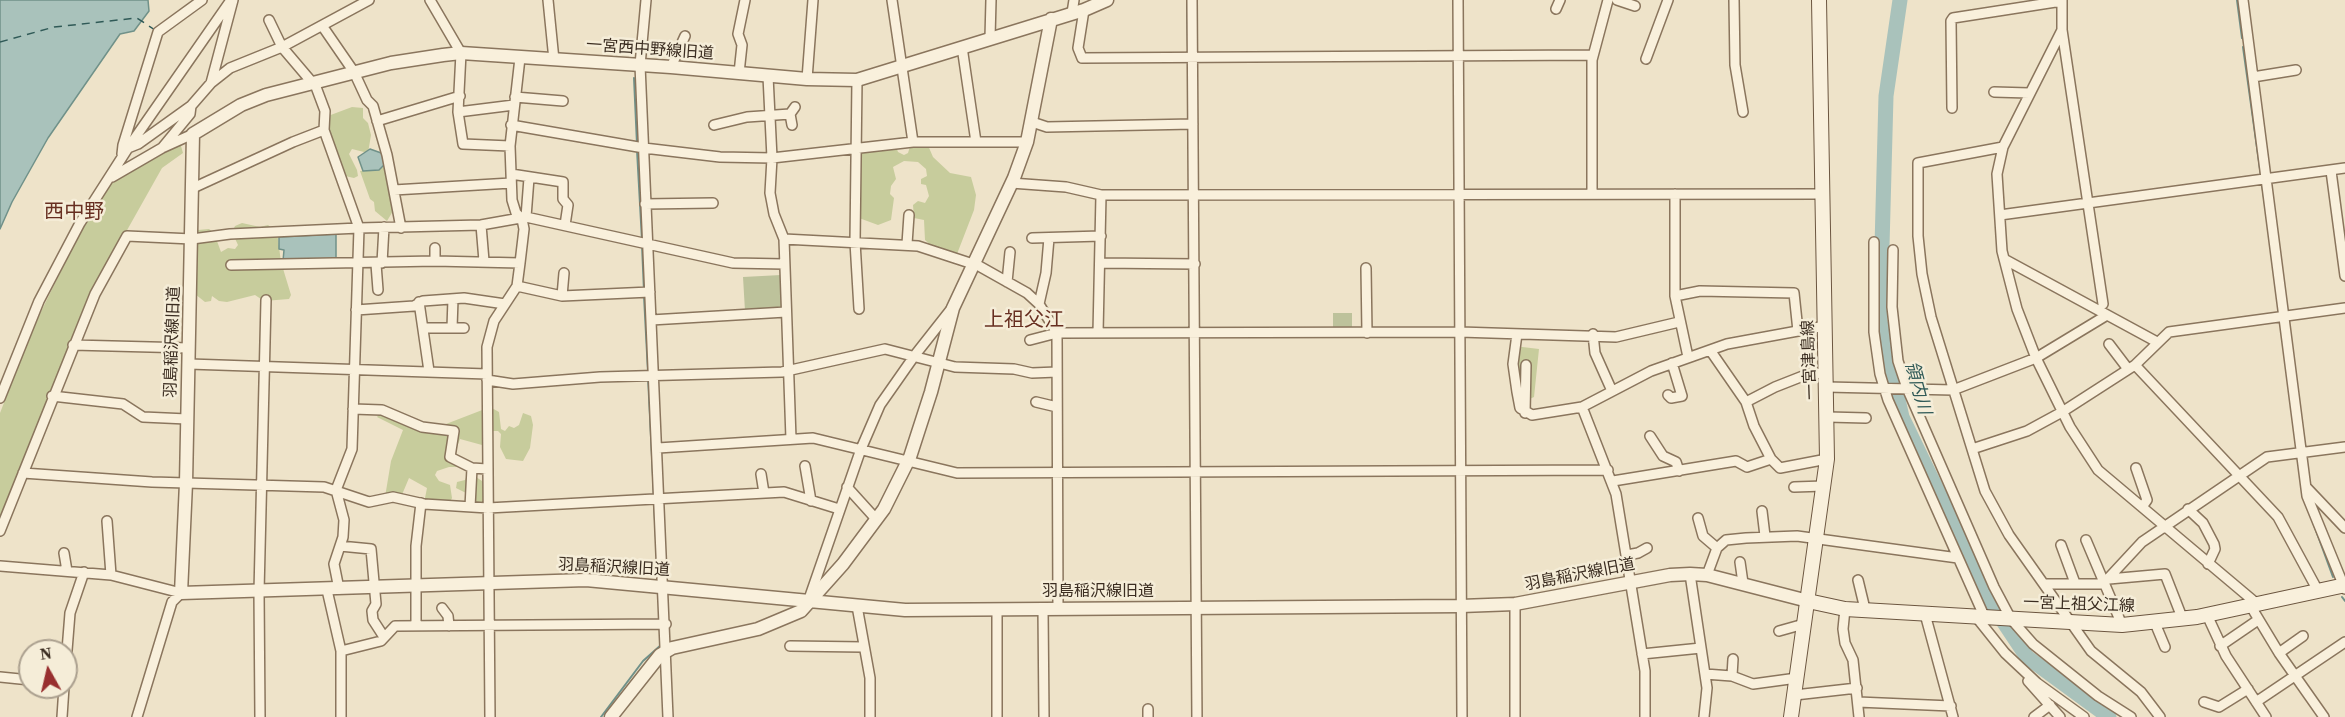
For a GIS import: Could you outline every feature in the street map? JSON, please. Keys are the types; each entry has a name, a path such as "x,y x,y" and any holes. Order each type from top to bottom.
{"main road":[{"name":"一宮津島線","path":"1791,717 1827,459 1819,0"},
{"name":"一宮上祖父江線","path":"1808,601 1845,609 2122,625 2183,620 2344,586"}],"street":[{"path":"122,157 123,145 158,32 202,0"},
{"path":"211,83 232,0"},
{"path":"0,398 47,284 81,223 128,148 232,0"},
{"path":"345,0 351,10"},
{"path":"128,148 138,144 191,106 211,83 230,68 323,27 369,0"},
{"path":"430,0 461,53 458,112 463,144 510,146"},
{"path":"548,0 554,60"},
{"path":"646,0 640,65 666,624 668,717"},
{"path":"739,73 742,45 738,34 745,0"},
{"path":"807,79 813,0"},
{"path":"892,0 913,142"},
{"path":"990,38 991,0"},
{"name":"一宮西中野線旧道","path":"193,134 241,105 354,72 421,57 461,53 807,79 857,80 902,68 1051,19 1077,7 1107,0"},
{"path":"1192,0 1197,717"},
{"path":"1458,0 1462,717"},
{"path":"1592,194 1592,55 1608,0"},
{"path":"1617,0 1635,6"},
{"path":"1646,59 1668,0"},
{"path":"1734,0 1735,65 1743,112"},
{"path":"1952,108 1951,21 1953,18 2062,0 2062,30 2103,304"},
{"path":"2243,0 2307,488 2344,586"},
{"path":"1077,7 1078,48 1082,58 1592,55"},
{"path":"808,602 847,487 880,405 952,308 1011,183 1032,122 1051,19"},
{"path":"269,20 282,47 311,84 316,87 325,111 324,130 359,228 352,449 336,490 344,520 340,546 334,564 333,589 341,651 341,717"},
{"path":"323,27 354,72 367,100 373,106 401,228"},
{"path":"2062,30 2002,147 1997,174 2004,259 2017,309 2036,357 2062,411 2086,454 2098,470 2253,604 2258,620 2324,717"},
{"path":"671,67 685,36"},
{"path":"962,47 976,142"},
{"path":"520,58 510,146 511,179 516,213 524,218"},
{"path":"2253,77 2296,70"},
{"path":"768,76 772,158 770,193 774,214 784,239 791,439"},
{"path":"857,80 855,242 859,309"},
{"path":"1994,92 2029,93"},
{"path":"377,121 460,96"},
{"path":"458,112 514,101 563,101"},
{"path":"162,148 190,114 191,106"},
{"path":"714,125 747,117 771,116 792,110 792,125"},
{"path":"1032,122 1047,127 1193,124"},
{"path":"512,125 644,148 720,157 772,158 913,142 1027,142"},
{"path":"194,188 324,130"},
{"path":"110,178 162,148 193,134"},
{"name":"羽島稲沢線旧道","path":"193,134 194,188 181,593 586,580 905,610 1461,606 1515,604 1632,581 1690,574 1707,575 1743,583 1808,601"},
{"path":"2002,147 1918,163 1918,236 1922,274 1953,390 1985,491 2009,535 2091,651 2140,692 2160,717"},
{"path":"2000,215 2345,168"},
{"path":"2331,171 2345,276"},
{"path":"394,190 529,178 563,182 563,199 567,205 565,225"},
{"path":"490,717 487,469 489,333 517,286 529,178"},
{"path":"1011,183 1066,187 1101,195 1822,194"},
{"path":"1675,194 1675,296 1688,357"},
{"path":"1098,333 1101,195"},
{"path":"645,204 712,203"},
{"path":"907,244 909,215"},
{"path":"0,531 52,396 95,294 128,236 192,239 230,234 482,225 524,218 565,225 733,264 784,264"},
{"path":"482,225 484,261"},
{"path":"378,290 384,227"},
{"path":"1032,238 1101,236"},
{"path":"1039,304 1046,273 1049,238"},
{"path":"784,239 907,244 974,265 1027,293 1039,304 1057,333 1058,609"},
{"path":"1874,242 1874,332 1885,388 1983,618 2042,700 2050,705 2060,717"},
{"path":"435,248 435,261"},
{"path":"1893,250 1894,334 1905,388 1962,518 2010,619 2063,670 2131,717"},
{"path":"1007,282 1010,252"},
{"path":"2004,259 2157,342"},
{"path":"231,265 435,261 520,263"},
{"path":"1101,263 1195,264"},
{"path":"1366,267 1367,333"},
{"path":"562,296 564,273"},
{"path":"517,286 562,296 650,292"},
{"path":"1675,296 1700,291 1794,293 1798,331"},
{"path":"356,310 414,306 419,302 453,299 505,304"},
{"path":"452,328 453,299"},
{"path":"260,717 259,592 266,300"},
{"path":"419,302 429,371"},
{"path":"611,717 648,668 667,651 707,638 758,629 801,611 824,586 876,519 908,463 938,364 952,308"},
{"path":"1972,449 2028,431 2062,411 2131,367 2169,332 2345,308"},
{"path":"651,320 786,312"},
{"path":"1746,402 1774,387 1808,374 1827,380 1885,388 1953,390 1996,375 2036,357 2107,315"},
{"path":"1030,340 1057,333 1460,332 1593,334 1616,337 1679,322"},
{"path":"1517,334 1513,364 1520,408 1532,415 1582,407 1672,363 1710,350 1825,327"},
{"path":"423,328 464,328"},
{"path":"1593,334 1595,353 1612,392"},
{"path":"2109,344 2240,475 2277,517 2317,590"},
{"path":"73,345 189,348"},
{"path":"189,364 429,371 487,377 513,384 788,370 885,349 915,355 938,364 1014,369 1032,373 1057,372"},
{"path":"1710,350 1746,402 1754,426 1771,459 1780,468 1827,459"},
{"path":"1668,395 1671,398 1682,396 1672,363"},
{"path":"1525,413 1526,365"},
{"path":"52,396 118,399 143,417 187,419"},
{"path":"1036,402 1057,407"},
{"path":"1582,407 1613,481 1632,581 1642,654 1645,717"},
{"path":"353,409 382,410 422,427 454,431 450,457 472,468 487,469"},
{"path":"1828,417 1866,418"},
{"path":"1650,436 1663,456 1676,462 1679,471"},
{"path":"658,448 813,438 908,463 957,472 1608,470"},
{"path":"2044,584 2103,584 2142,542 2267,457 2345,447"},
{"path":"1613,481 1736,461 1747,467 1771,459"},
{"path":"805,466 811,501"},
{"path":"470,507 472,468"},
{"path":"2136,468 2147,500 2142,507"},
{"path":"23,473 336,490 369,502 393,497 421,503 488,508 784,492 839,509"},
{"path":"761,474 764,493"},
{"path":"1794,487 1824,486"},
{"path":"847,487 876,519"},
{"path":"2307,488 2345,528"},
{"path":"416,626 416,546 421,503"},
{"path":"2188,509 2203,523 2214,544 2215,549 2208,564"},
{"path":"1762,511 1765,536"},
{"path":"1698,518 1703,536 1716,548"},
{"path":"107,521 106,549 111,575"},
{"path":"1707,575 1716,548 1726,540 1765,536 1817,538 1958,558"},
{"path":"2086,540 2107,580 2122,625"},
{"path":"2061,545 2075,583"},
{"path":"340,546 371,549 376,604 372,611 373,620 384,637"},
{"path":"1627,555 1647,548"},
{"path":"64,553 67,571"},
{"path":"2127,557 2138,576"},
{"path":"0,566 111,575 181,593"},
{"path":"1738,567 1743,583"},
{"path":"68,639 70,613 84,572"},
{"path":"1690,574 1705,674 1704,717"},
{"path":"2107,580 2165,574 2183,620"},
{"path":"1858,580 1865,609"},
{"path":"137,717 172,602 181,593"},
{"path":"1515,604 1515,717"},
{"path":"856,606 862,647 870,678 870,717"},
{"path":"442,608 448,616 449,626"},
{"path":"997,609 997,717"},
{"path":"1043,609 1044,717"},
{"path":"1845,609 1843,629 1845,643 1853,660 1860,717"},
{"path":"1925,614 1953,717"},
{"path":"2207,615 2220,646 2266,717"},
{"path":"2220,646 2258,620"},
{"path":"2155,623 2165,647"},
{"path":"341,651 381,641 395,626 666,624"},
{"path":"1779,631 1804,624"},
{"path":"2279,653 2303,636"},
{"path":"2256,702 2345,642"},
{"path":"790,646 862,647"},
{"path":"1642,654 1701,648"},
{"path":"1732,676 1733,659"},
{"path":"2014,661 2056,699 2084,717"},
{"path":"1705,674 1732,676 1753,684 1797,678"},
{"path":"0,678 18,679"},
{"path":"1795,695 1857,688"},
{"path":"2204,702 2219,707 2248,689"},
{"path":"62,717 63,699"},
{"path":"1858,702 1951,706"},
{"path":"2034,717 2050,705"}],"green space":[{"path":"352,107 363,108 363,118 368,123 371,135 368,153 352,149 349,154 357,170 358,176 354,178 345,176 336,156 335,145 328,132 328,116"},
{"path":"911,143 927,143 933,157 950,173 971,177 976,195 974,210 957,254 949,255 936,250 925,240 924,220 914,218 913,205 918,201 925,203 929,196 926,185 921,184 921,179 927,176 926,169 918,162 904,161 893,167 896,179 891,186 890,194 894,198 891,220 878,225 859,218 859,153 895,144 898,152 904,155 908,153"},
{"path":"178,145 181,146 183,153 162,168 99,280 0,527 0,413 33,328 81,230 109,185 130,170"},
{"path":"385,167 393,211 387,221 375,211 374,202 370,199 360,171"},
{"path":"242,223 260,227 268,225 277,232 281,262 291,295 289,299 264,301 255,295 227,302 219,301 212,296 211,301 205,302 195,294 190,240 198,230 209,229 214,233 221,252 228,248 235,249 238,245 232,232 235,226"},
{"path":"781,275 783,312 745,311 743,277"},
{"path":"1333,313 1352,313 1352,328 1333,328"},
{"path":"1514,346 1539,349 1534,397 1525,401 1517,392"},
{"path":"490,407 499,412 501,429 505,431 509,426 514,428 519,425 523,413 531,416 533,425 530,448 523,461 506,459 500,447 501,434 498,431 489,431 482,445 460,439 454,455 470,473 482,481 485,502 481,507 473,505 468,494 456,488 457,482 465,480 468,473 463,467 449,467 437,471 435,475 439,481 450,485 452,498 449,504 428,504 425,498 427,488 409,478 401,497 385,497 391,461 403,430 377,417 380,413 429,425 446,424"}],"water":[{"path":"0,0 148,0 149,11 134,31 120,34 48,138 12,202 0,229"},
{"path":"370,149 384,154 386,163 379,170 363,171 358,157"},
{"path":"336,234 336,260 283,261 284,250 279,249 279,237"}],"waterway":[{"path":"1187,0 1188,50"},
{"name":"領内川","path":"1900,0 1886,96 1880,321 1902,417 1993,606 2027,657 2109,717"},
{"path":"2237,0 2242,38"},
{"path":"2243,47 2261,176"},
{"path":"634,78 637,144"},
{"path":"637,150 642,240"},
{"path":"2262,184 2268,225"},
{"path":"642,245 644,291"},
{"path":"644,296 648,372"},
{"path":"648,377 654,497"},
{"path":"654,503 657,557"},
{"path":"2307,506 2333,577"},
{"path":"2342,597 2345,601"},
{"path":"601,717 643,661 661,645"}],"ferry route":[{"path":"0,42 54,27 137,18 155,30"}],"district":[{"name":"西中野","path":"74,213"},
{"name":"上祖父江","path":"1024,321"}]}
